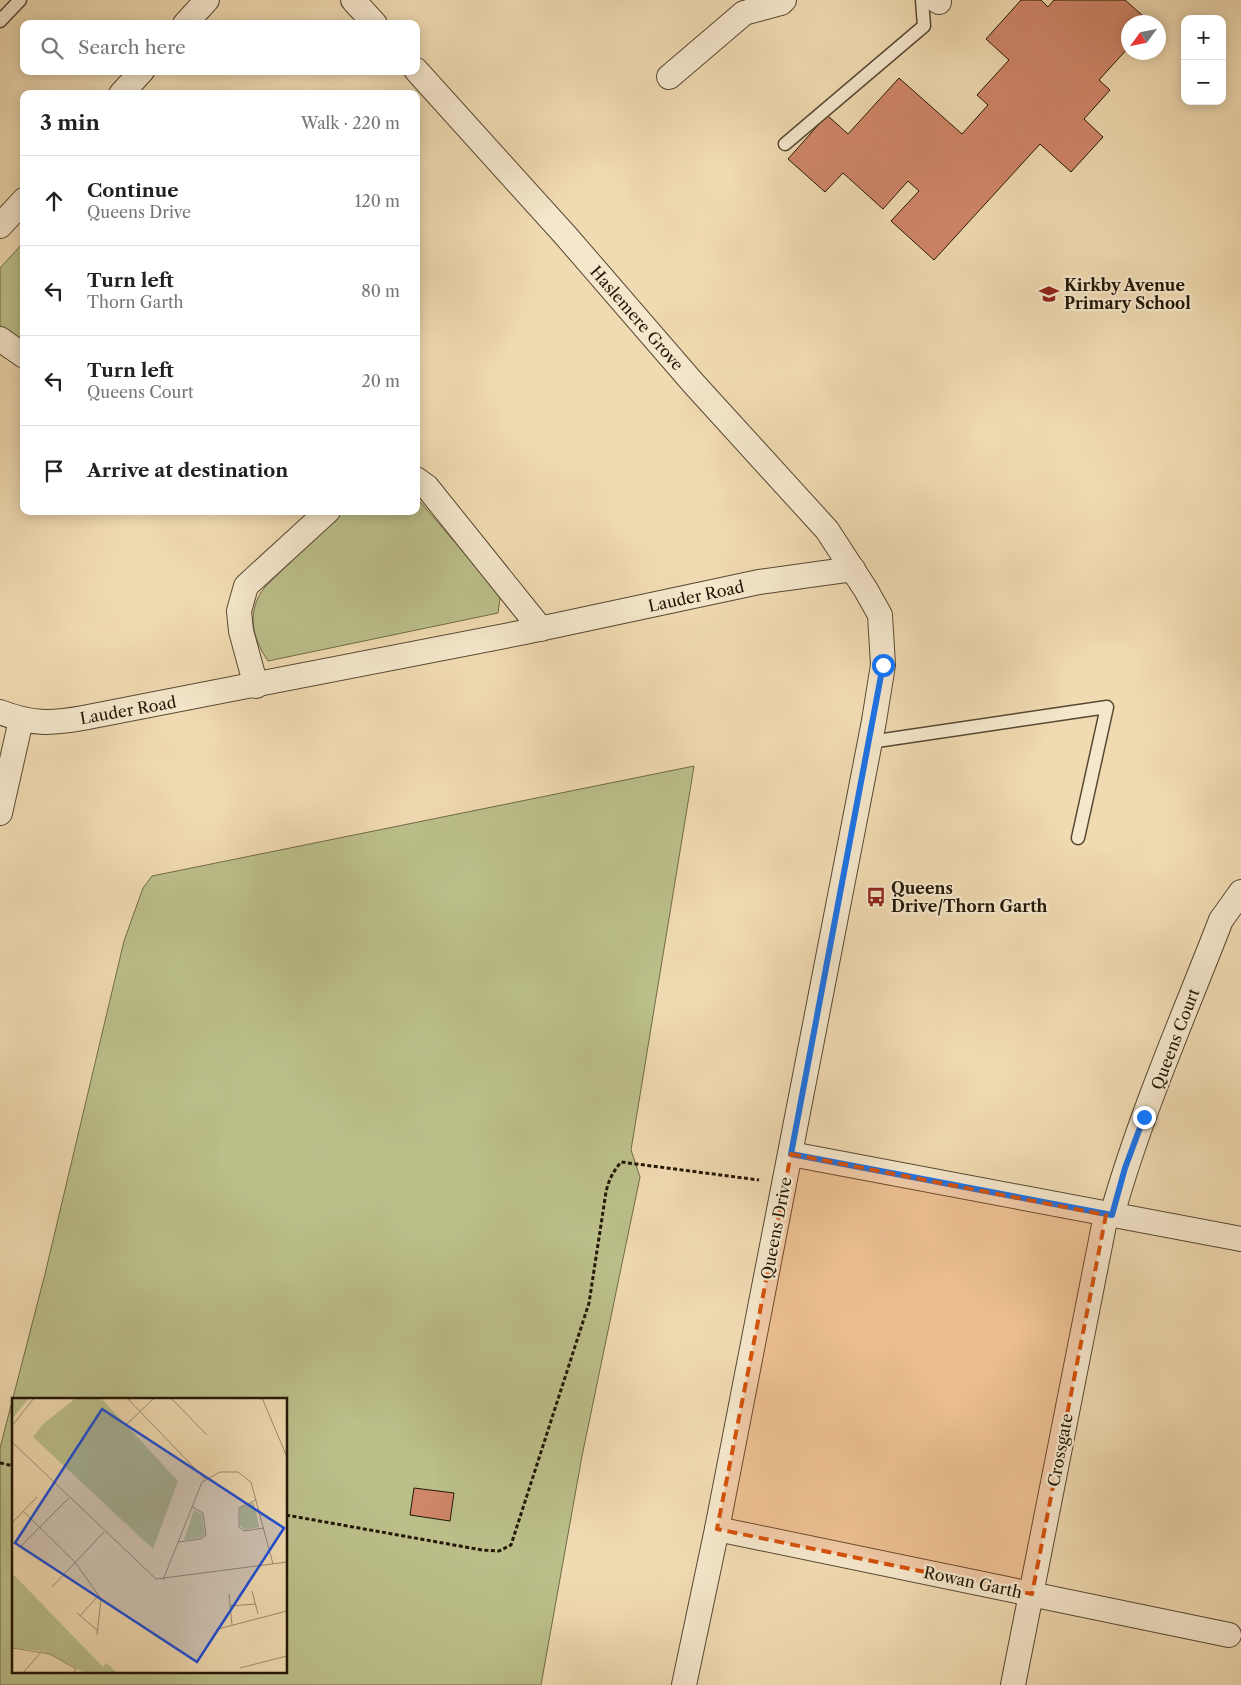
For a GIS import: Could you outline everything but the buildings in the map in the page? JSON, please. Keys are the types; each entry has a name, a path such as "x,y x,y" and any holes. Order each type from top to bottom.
{"street":[{"path":"189,20 207,0"},
{"path":"353,0 371,20"},
{"path":"669,77 738,8 756,9 781,4 784,0"},
{"name":"Haslemere Grove","path":"420,74 566,236 694,384 810,510 827,530 853,569"},
{"path":"125,90 138,75"},
{"path":"0,226 20,204"},
{"path":"0,339 20,353"},
{"path":"420,482 427,487 541,629"},
{"path":"256,686 239,611 246,586 324,515"},
{"name":"Lauder Road","path":"10,716 49,724 256,686 541,629 759,582 853,569"},
{"name":"Queens Drive","path":"684,1685 717,1529 791,1154 883,665 880,615 853,569"},
{"path":"0,813 10,716"},
{"name":"Queens Court","path":"1109,1215 1141,1126 1231,921 1241,892"},
{"path":"791,1154 1241,1240"},
{"name":"Crossgate","path":"1013,1685 1109,1215"},
{"name":"Rowan Garth","path":"717,1529 1237,1638"}],"lane":[{"path":"0,21 20,0"},
{"path":"785,144 924,26 932,1"},
{"path":"870,742 1107,707 1078,838"}],"path":[{"path":"288,1515 482,1550 499,1551 511,1545 589,1303 608,1180 614,1171 622,1162 785,1183"}],"highlighted area":[{"path":"791,1154 1106,1215 1032,1594 717,1529"}],"green space":[{"path":"20,246 20,347 0,335 0,268"},
{"path":"420,502 495,589 500,598 498,613 268,661 258,643 253,624 255,605 265,587 339,515 420,515"},
{"path":"694,766 631,1150 640,1177 582,1456 541,1685 0,1685 0,1448 12,1402 12,1672 288,1672 288,1398 13,1398 45,1274 124,941 143,888 152,876"}],"place":[{"name":"Kirkby Avenue Primary School","path":"1049,294"},
{"name":"Queens Drive/Thorn Garth","path":"876,897"}],"route":[{"path":"883,665 874,721 791,1154 1112,1215 1125,1168 1144,1117"}]}
